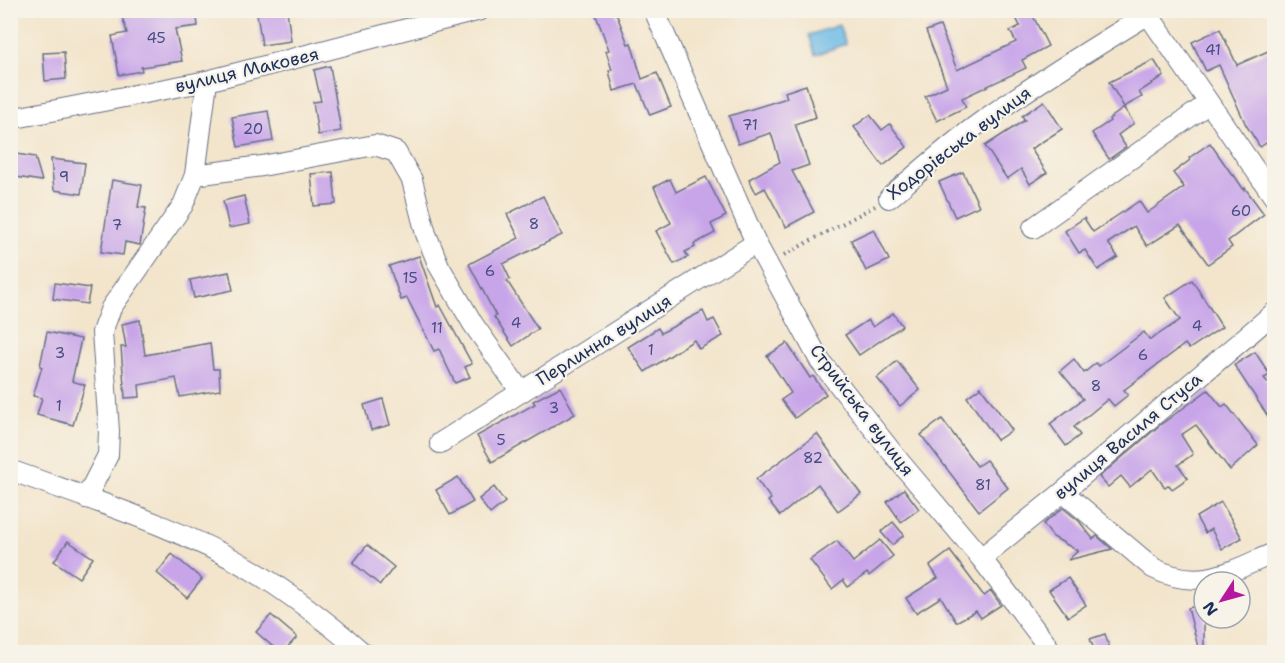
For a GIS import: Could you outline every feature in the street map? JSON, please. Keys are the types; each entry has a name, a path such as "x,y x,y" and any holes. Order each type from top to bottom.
{"street":[{"name":"вулиця Маковея","path":"10,119 207,81 480,10"},
{"name":"Стрийська вулиця","path":"654,10 766,265 820,361 981,558 1052,652"},
{"name":"Ходорівська вулиця","path":"889,198 943,151 980,123 1146,13 1275,196"},
{"path":"86,498 108,455 109,431 102,332 111,308 183,205 195,175 207,81"},
{"path":"1033,228 1209,104"},
{"name":"Перлинна вулиця","path":"195,175 262,166 375,145 396,152 412,180 426,234 439,266 473,324 521,392 756,243"},
{"name":"вулиця Василя Стуса","path":"981,558 1275,313"},
{"path":"440,443 521,392"},
{"path":"10,470 177,532 251,570 325,621 362,652"},
{"path":"1063,492 1153,568 1170,576 1187,580 1208,578 1275,553"}],"path":[{"name":"Ходорівська вулиця","path":"766,265 889,198"}],"water":[{"path":"839,25 846,44 815,55 809,35"}],"building":[{"path":"120,10 196,10 198,26 175,29 182,61 141,67 142,71 119,75 112,36 127,33"},
{"path":"287,10 291,41 262,45 257,14"},
{"path":"594,10 615,10 628,44 631,43 642,79 657,73 671,107 650,115 637,84 614,91 609,71 612,70 606,51 609,50"},
{"path":"1012,10 1030,10 1048,46 1022,60 1026,68 962,98 966,107 937,121 925,96 947,86 926,31 940,26 957,70 1016,42 1010,31 1020,26"},
{"path":"1220,29 1237,65 1268,51 1275,66 1275,137 1260,147 1246,125 1219,65 1206,71 1192,42"},
{"path":"64,52 66,79 45,81 43,53"},
{"path":"1154,60 1164,76 1139,92 1142,97 1124,107 1109,82"},
{"path":"330,66 341,131 318,135 313,102 321,101 314,70"},
{"path":"806,85 816,117 795,124 809,165 792,171 814,212 786,227 765,188 756,193 749,179 780,162 771,133 738,144 729,116 787,98 785,92"},
{"path":"1044,101 1062,129 1031,149 1047,173 1030,184 1021,169 1007,179 985,146 1025,120 1022,116"},
{"path":"1124,108 1134,123 1118,135 1126,147 1109,159 1092,133"},
{"path":"268,111 273,141 238,147 232,117"},
{"path":"870,115 882,130 890,124 907,147 883,166 854,127"},
{"path":"1210,143 1264,214 1228,241 1232,247 1208,264 1180,225 1147,246 1134,226 1108,243 1118,257 1098,270 1085,250 1079,253 1065,231 1084,218 1093,232 1139,201 1147,213 1184,187 1173,173"},
{"path":"10,153 35,157 42,181 10,176"},
{"path":"51,159 85,163 81,194 54,190"},
{"path":"333,172 336,204 314,206 311,174"},
{"path":"963,172 979,206 955,217 939,182"},
{"path":"706,177 726,216 711,224 715,233 694,244 695,247 685,252 688,257 674,264 656,231 671,223 654,187 670,179 676,192"},
{"path":"112,180 142,185 138,207 146,208 140,245 125,242 123,255 101,252"},
{"path":"244,196 250,224 229,228 223,201"},
{"path":"543,196 562,235 503,264 510,279 507,281 538,329 513,346 494,317 496,316 469,264 519,238 507,214"},
{"path":"874,229 889,260 866,271 851,240"},
{"path":"419,256 437,307 440,305 472,364 465,367 470,377 455,383 439,349 434,351 407,298 401,300 389,266"},
{"path":"229,272 233,290 194,298 190,280"},
{"path":"1192,280 1222,327 1189,349 1185,344 1124,390 1128,395 1114,406 1108,399 1074,427 1080,435 1066,446 1050,424 1083,399 1060,371 1074,359 1084,373 1096,363 1099,366 1144,332 1150,340 1180,320 1165,298"},
{"path":"55,283 90,288 87,304 53,299"},
{"path":"703,311 708,322 714,319 723,336 699,349 694,340 645,372 628,347 658,328 661,333"},
{"path":"893,313 902,326 859,355 845,335 868,320 873,327"},
{"path":"140,320 145,355 210,343 213,369 219,369 220,390 180,397 176,378 139,385 140,397 125,398 121,347 126,347 122,324"},
{"path":"47,332 81,339 72,381 85,385 73,425 37,415 42,398 33,396 42,367 40,366"},
{"path":"787,343 810,378 813,376 826,394 795,418 781,400 791,393 767,356"},
{"path":"1255,352 1270,375 1264,378 1275,391 1275,427 1234,365"},
{"path":"897,361 920,390 900,406 877,378"},
{"path":"560,387 575,414 492,462 477,436 535,404 533,401"},
{"path":"981,387 1012,430 997,440 967,397"},
{"path":"1208,390 1222,407 1226,404 1258,445 1230,470 1196,425 1181,435 1193,454 1178,465 1188,478 1172,489 1169,485 1165,488 1152,469 1130,487 1121,476 1108,487 1099,477 1160,425"},
{"path":"383,399 390,425 371,430 364,405"},
{"path":"942,419 977,466 986,460 1008,488 979,511 921,435"},
{"path":"817,434 861,494 838,511 818,484 780,516 768,501 771,499 756,479"},
{"path":"458,477 473,502 450,515 436,490"},
{"path":"494,487 505,502 490,514 479,499"},
{"path":"904,489 919,509 901,522 887,502"},
{"path":"1221,502 1242,538 1222,549 1211,529 1205,533 1196,517"},
{"path":"1063,508 1079,521 1093,539 1097,536 1112,549 1068,560 1078,551 1053,537 1043,524"},
{"path":"893,522 904,535 892,545 881,532"},
{"path":"880,540 893,556 869,576 867,573 848,587 843,580 832,589 810,560 837,541 853,562"},
{"path":"68,541 93,558 79,578 54,561"},
{"path":"367,545 394,567 380,585 353,563"},
{"path":"950,551 984,596 991,591 1001,605 981,618 976,611 956,622 941,597 916,613 906,598 938,578 930,566"},
{"path":"172,554 202,579 187,598 157,573"},
{"path":"1068,578 1086,605 1068,617 1049,590"},
{"path":"1192,607 1192,624 1188,608"},
{"path":"271,615 297,637 283,652 279,652 256,632"},
{"path":"1194,630 1204,630 1204,650 1199,651"},
{"path":"1105,634 1111,652 1095,652 1090,639"}]}
